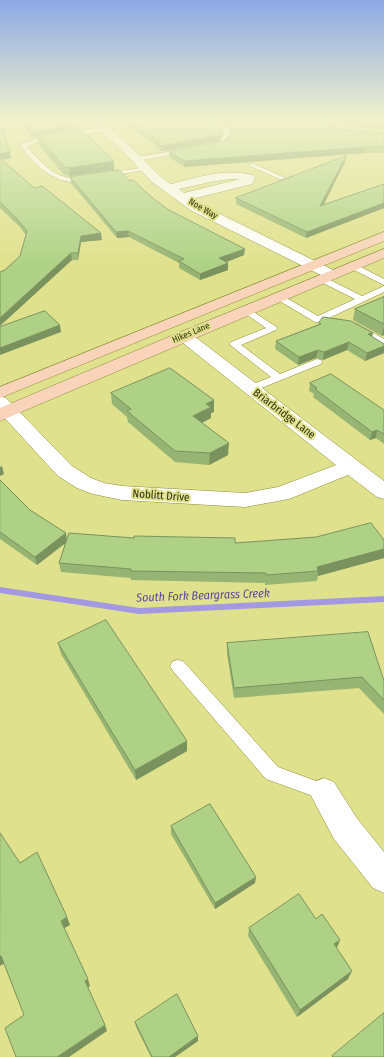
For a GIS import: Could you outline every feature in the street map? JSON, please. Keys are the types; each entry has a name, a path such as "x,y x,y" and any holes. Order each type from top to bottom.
{"main road":[{"name":"Hikes Lane","path":"0,393 384,236"},
{"name":"Hikes Lane","path":"3,409 384,253"}],"street":[{"name":"Noe Way","path":"145,168 156,179 197,208 312,265 327,277"},
{"path":"170,188 230,175 245,176 249,178 248,181 183,198"},
{"name":"Briarbridge Lane","path":"184,336 384,492"},
{"name":"Noblitt Drive","path":"3,409 70,476 100,489 122,493 222,500 264,498 299,489 351,466"},
{"path":"324,792 345,828 384,877"}],"lane":[{"path":"45,168 63,180 70,180 122,168"},
{"path":"259,168 281,178"},
{"path":"245,176 264,171"},
{"path":"353,266 384,282"},
{"path":"327,277 362,299"},
{"path":"318,320 384,289"},
{"path":"278,297 318,320 352,324 384,343"},
{"path":"246,310 273,328 234,344 279,378"},
{"path":"250,389 317,362"},
{"path":"178,666 272,773 324,792"}],"building":[{"path":"0,168 12,168 34,188 42,186 101,233 81,236 78,253 71,253 0,318 0,272 5,270 20,256 27,231 0,202"},
{"path":"314,168 340,168 320,206 384,184 384,203 307,232 236,198"},
{"path":"119,170 130,181 133,180 167,209 245,249 219,258 228,263 200,274 179,261 184,259 128,231 116,232 70,177"},
{"path":"384,297 384,324 355,309"},
{"path":"45,311 60,325 0,348 0,327"},
{"path":"323,317 351,321 373,333 368,334 384,344 384,346 367,353 349,342 324,352 318,350 299,357 276,341 321,324 319,323"},
{"path":"170,368 214,400 206,404 211,407 193,416 229,443 210,453 175,451 127,411 131,409 111,393"},
{"path":"331,374 384,410 384,434 377,430 372,432 315,389 317,388 310,383"},
{"path":"0,480 30,510 66,533 35,557 0,532"},
{"path":"371,523 384,540 384,549 317,567 318,571 266,575 266,573 131,571 131,569 59,563 69,533 134,538 134,536 235,538 235,543 316,537"},
{"path":"106,620 187,741 135,770 58,643"},
{"path":"368,632 384,681 384,700 362,677 234,688 227,643"},
{"path":"210,804 256,877 215,903 171,826"},
{"path":"0,833 20,863 37,852 67,917 61,921 88,979 85,981 105,1025 57,1057 16,1057 5,1028 24,1015 0,956"},
{"path":"299,894 316,919 322,914 340,940 334,944 352,971 300,1010 249,928"},
{"path":"177,994 198,1036 169,1057 152,1057 135,1022"},
{"path":"384,1013 384,1057 332,1056"}],"waterway":[{"name":"South Fork Beargrass Creek","path":"0,590 139,611 384,599"}]}
